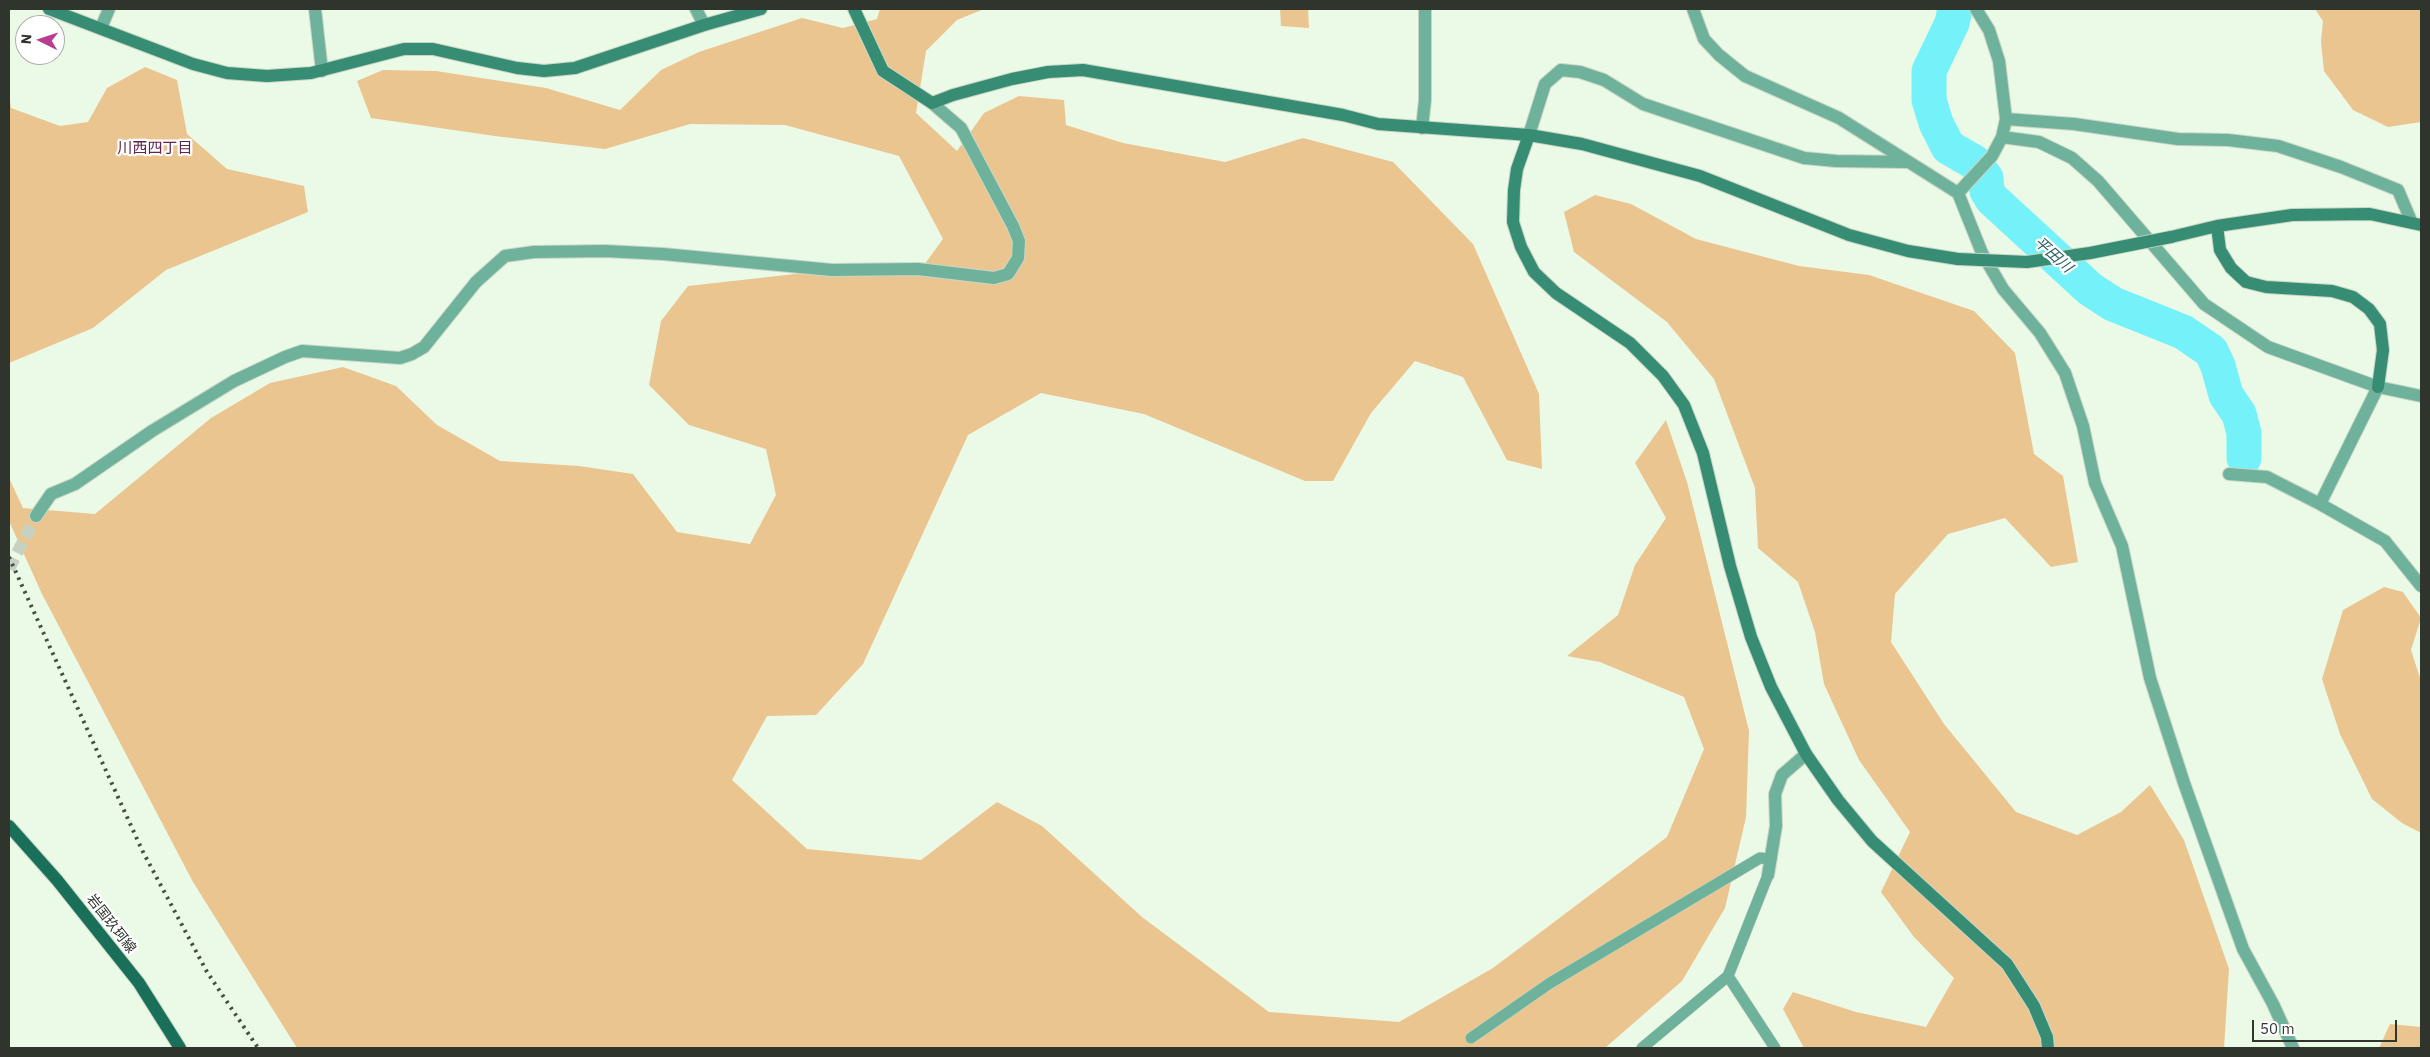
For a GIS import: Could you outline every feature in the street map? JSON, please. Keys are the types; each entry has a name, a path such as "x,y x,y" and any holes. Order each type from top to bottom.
{"main road":[{"name":"岩国玖珂線","path":"9,826 58,880 139,983 180,1048"}],"street":[{"path":"49,9 193,64 227,73 267,76 322,71 404,49 433,49 517,68 544,71 575,68 704,25 761,9"},
{"path":"101,28 109,9"},
{"path":"315,9 322,71"},
{"path":"696,9 704,25"},
{"path":"36,516 51,494 75,484 152,431 234,381 285,357 302,351 400,358 412,354 424,346 476,282 504,256 534,252 605,251 663,254 832,270 918,269 994,278 1008,274 1018,258 1019,241 1013,226 961,128 932,103 883,71 854,9"},
{"path":"1422,128 1425,100 1425,9"},
{"path":"1693,9 1704,38 1719,55 1745,76 1839,118 1958,193 1986,260 2004,289 2040,333 2065,373 2083,426 2095,483 2122,546 2150,678 2184,783 2243,949 2277,1012 2293,1048"},
{"path":"1958,193 1992,156 2002,137 2006,119 1999,61 1989,30 1976,9"},
{"path":"932,103 952,95 1012,79 1048,72 1083,70 1342,115 1378,124 1529,135 1591,146 1700,176 1850,235 1908,251 1958,259 2027,262 2090,253 2217,226 2292,215 2370,214 2417,224"},
{"path":"1908,162 1836,161 1804,158 1643,104 1604,80 1580,72 1561,70 1545,84 1517,169 1513,222 1521,247 1534,272 1556,293 1630,343 1663,376 1684,405 1703,453 1730,566 1750,637 1771,687 1806,754 1838,800 1872,841 2007,964 2034,1006 2048,1037 2048,1048"},
{"path":"2006,119 2074,124 2178,139 2228,140 2278,146 2341,167 2398,190 2417,224"},
{"path":"2002,137 2039,142 2072,158 2098,181 2204,304 2268,347 2378,387 2421,396"},
{"path":"2217,226 2220,250 2230,268 2246,282 2266,287 2332,291 2353,297 2369,309 2380,324 2383,350 2378,387 2320,504"},
{"path":"2229,474 2267,477 2320,504 2385,541 2421,586"},
{"path":"1768,874 1776,826 1775,794 1782,775 1806,754"}],"lane":[{"path":"1471,1038 1575,968 1760,858 1771,859"},
{"path":"1642,1048 1728,976 1768,874"},
{"path":"1728,976 1775,1048"}],"shaded area":[{"path":"880,9 984,9 957,20 926,51 916,113 957,151 984,113 1019,96 1064,100 1066,125 1123,143 1225,162 1303,138 1393,162 1473,244 1539,394 1542,469 1507,460 1463,377 1415,361 1371,413 1333,481 1305,481 1144,414 1041,393 968,435 863,664 816,715 767,716 732,780 807,849 921,860 997,802 1042,826 1142,917 1269,1012 1399,1022 1493,968 1667,837 1704,749 1684,697 1600,662 1567,656 1618,615 1635,565 1666,518 1635,463 1666,420 1687,482 1749,731 1746,817 1725,908 1682,981 1605,1048 297,1048 193,882 42,594 9,521 9,478 23,508 95,514 211,418 270,383 343,367 396,386 437,425 500,461 579,466 633,474 677,532 750,544 776,495 766,449 689,425 649,385 661,321 688,286 795,274 916,276 943,239 899,156 785,125 690,124 605,149 495,136 371,118 357,81 383,70 436,71 546,88 620,110 661,70 699,52 802,18 843,28 877,19"},
{"path":"1280,9 1308,9 1309,28 1281,26"},
{"path":"2315,9 2421,9 2421,122 2388,127 2353,110 2324,71 2321,42 2323,21"},
{"path":"145,67 177,80 187,134 227,169 304,186 308,212 166,270 93,328 9,363 9,93 11,108 60,126 88,122 107,88"},
{"path":"1595,195 1631,204 1696,239 1799,266 1869,275 1974,311 2015,353 2034,454 2063,476 2078,562 2051,567 2005,518 1948,534 1895,594 1891,642 1944,724 2016,812 2077,835 2121,812 2150,785 2184,840 2229,969 2224,1048 1804,1048 1783,1009 1793,992 1856,1012 1926,1027 1954,978 1914,937 1881,892 1910,832 1859,760 1824,684 1815,632 1798,582 1758,548 1755,488 1714,379 1667,322 1574,252 1564,212"},
{"path":"2384,587 2403,592 2421,618 2411,650 2421,681 2421,833 2402,823 2372,799 2340,734 2322,679 2343,610"},
{"path":"2390,1024 2421,1027 2421,1048 2379,1048"}],"waterway":[{"name":"平田川","path":"1955,9 1952,23 1929,71 1929,100 1936,123 1948,147 1974,162 1986,178 1987,191 1992,199 2090,289 2113,304 2183,332 2211,351 2218,366 2226,395 2239,414 2244,433 2244,458"}],"tunnel":[{"path":"9,569 36,516"}],"railway":[{"path":"9,557 142,850 207,972 258,1048"}],"district":[{"name":"川西四丁目","path":"155,149"}]}
